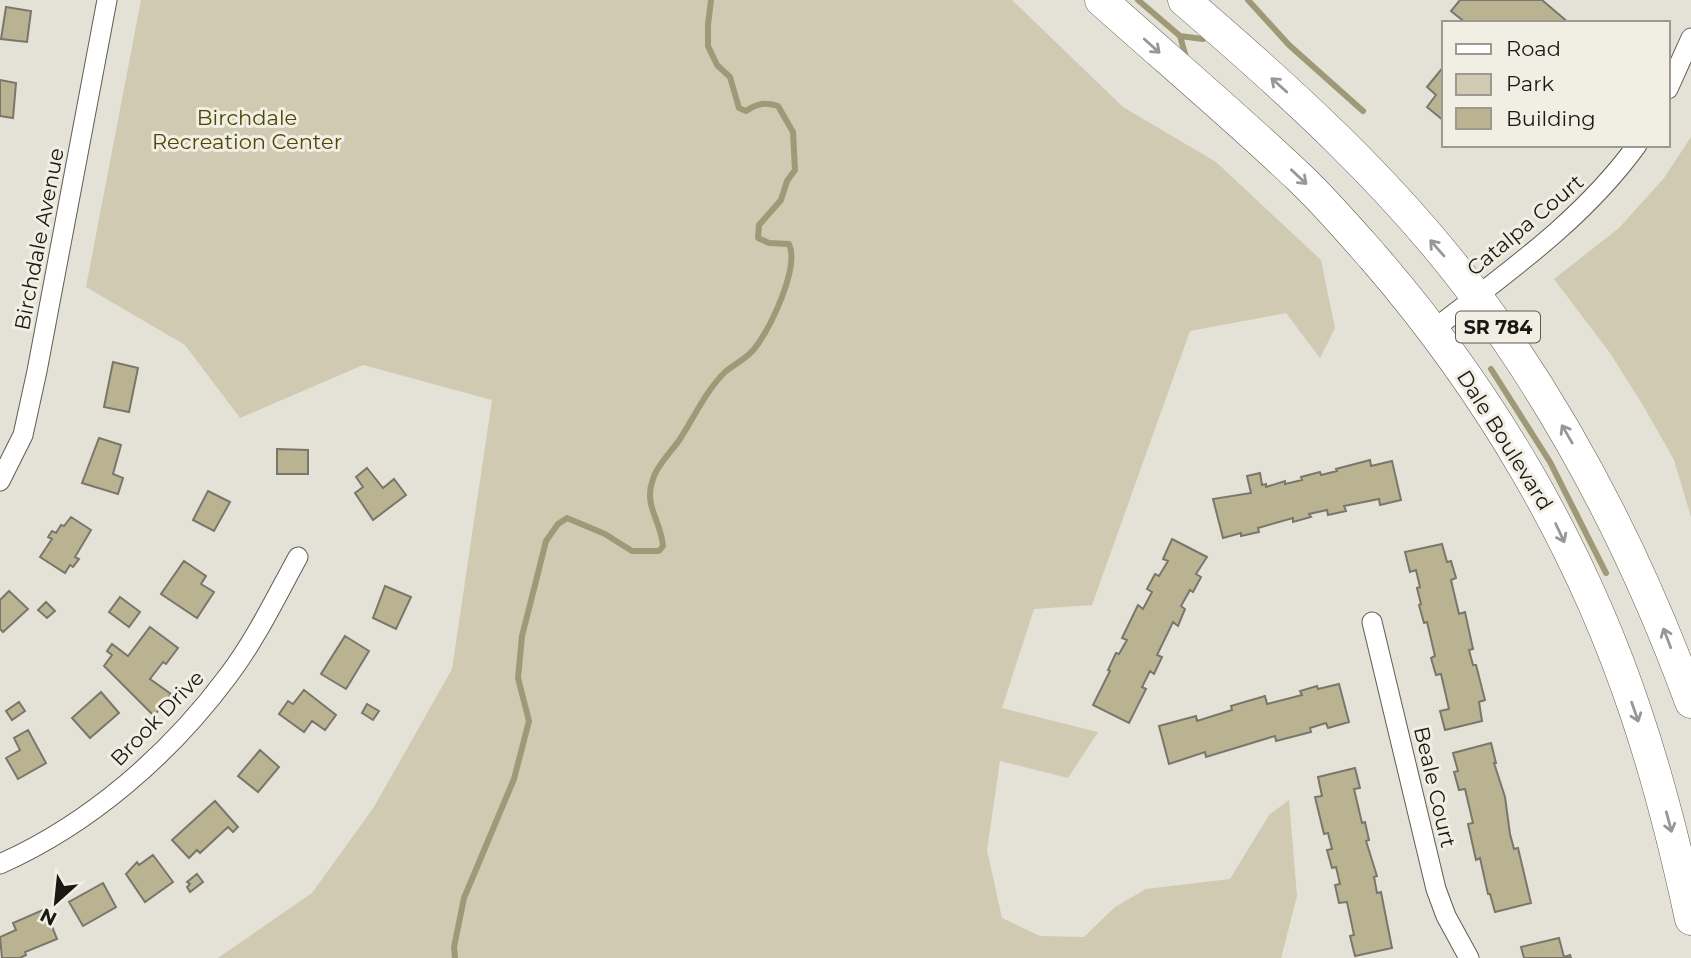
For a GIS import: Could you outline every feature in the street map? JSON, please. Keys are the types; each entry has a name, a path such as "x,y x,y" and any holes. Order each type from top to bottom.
{"main road":[{"name":"Dale Boulevard","path":"1101,0 1303,181 1355,236 1433,330 1517,453 1553,518 1603,626 1635,710 1657,781 1691,919"},
{"name":"SR 784","path":"1194,7 1326,128 1390,194 1476,296 1525,365 1597,487 1664,628 1691,702"}],"street":[{"name":"Birchdale Avenue","path":"0,481 23,435 107,0"},
{"path":"1670,85 1691,38"},
{"name":"Catalpa Court","path":"1433,330 1563,228 1586,207 1636,147"},
{"name":"Brook Drive","path":"0,864 70,825 123,786 195,718 229,675 259,629 298,556"},
{"name":"Beale Court","path":"1372,622 1436,889 1446,916 1469,958"}],"green space":[{"name":"Birchdale Recreation Center","path":"141,0 1012,0 1123,107 1216,162 1321,260 1335,328 1320,358 1286,313 1190,331 1092,605 1034,609 1002,708 1098,732 1068,778 1000,761 987,850 1002,918 1040,936 1084,937 1115,907 1146,889 1230,879 1269,815 1289,800 1297,896 1281,958 218,958 312,893 374,807 452,669 492,400 363,365 240,418 185,345 86,287"},
{"path":"1691,137 1691,517 1674,460 1644,407 1610,353 1554,279 1619,228 1664,178"}],"building":[{"path":"1460,0 1542,0 1567,21 1464,21 1451,11"},
{"path":"6,7 31,11 27,42 1,39"},
{"path":"1442,68 1442,119 1427,107 1436,95 1427,87"},
{"path":"0,80 16,83 13,118 0,116"},
{"path":"113,362 138,368 129,412 104,407"},
{"path":"99,438 121,445 113,474 123,478 118,494 82,483"},
{"path":"277,449 308,450 308,474 277,474"},
{"path":"1370,460 1371,466 1392,461 1401,500 1380,505 1379,499 1344,506 1346,511 1328,515 1327,510 1309,514 1311,517 1293,522 1293,518 1258,528 1259,532 1223,538 1213,499 1251,493 1247,476 1260,473 1262,485 1266,484 1266,487 1285,481 1285,484 1302,480 1301,477 1320,472 1321,475 1337,471 1336,469"},
{"path":"367,468 383,488 394,479 406,495 373,520 355,493 363,487 356,477"},
{"path":"208,491 230,502 214,531 193,520"},
{"path":"71,517 91,530 75,557 79,559 73,567 70,565 65,573 40,557 52,539 48,537 52,531 56,533"},
{"path":"1172,539 1207,557 1196,574 1201,577 1181,606 1185,609 1178,626 1173,622 1157,655 1162,657 1154,674 1150,671 1142,687 1146,689 1129,723 1093,705 1116,653 1119,654 1127,640 1122,638 1138,605 1143,609 1152,592 1147,589 1155,574 1159,576 1168,561 1163,559"},
{"path":"1442,544 1447,562 1451,561 1456,578 1451,580 1459,614 1465,612 1473,649 1469,650 1485,700 1479,702 1482,721 1445,730 1440,711 1449,709 1441,674 1436,675 1431,658 1435,656 1427,622 1424,623 1419,605 1421,604 1417,588 1420,587 1416,570 1410,572 1405,552"},
{"path":"184,561 206,576 201,584 214,592 197,618 161,594"},
{"path":"385,586 411,597 396,629 373,618"},
{"path":"9,591 28,609 3,632 0,629 0,600"},
{"path":"120,597 140,612 129,627 109,612"},
{"path":"46,602 55,611 47,618 38,610"},
{"path":"150,627 178,648 150,679 171,694 154,716 104,666 112,655 107,651 112,644 128,656"},
{"path":"345,636 369,651 346,689 321,674"},
{"path":"1339,684 1349,722 1328,728 1326,723 1310,728 1311,732 1276,741 1275,736 1206,757 1205,752 1169,764 1159,726 1196,716 1197,721 1232,710 1231,706 1265,696 1267,704 1302,695 1300,691 1317,686 1318,689"},
{"path":"304,690 336,715 325,730 312,721 304,732 279,714 288,701 293,704"},
{"path":"101,692 119,713 90,738 72,718"},
{"path":"19,702 25,711 12,720 6,711"},
{"path":"367,704 379,711 373,720 362,713"},
{"path":"28,730 46,763 18,779 6,758 20,750 14,738"},
{"path":"1491,743 1494,763 1505,797 1510,834 1514,849 1518,848 1531,903 1495,912 1480,858 1476,860 1468,824 1473,823 1465,789 1459,790 1453,753"},
{"path":"260,750 279,767 258,792 238,776"},
{"path":"1355,768 1360,788 1354,789 1362,823 1365,822 1369,840 1366,841 1377,876 1374,877 1377,893 1381,892 1392,948 1355,956 1347,902 1339,903 1335,885 1340,884 1336,867 1332,868 1327,850 1332,849 1328,833 1324,834 1315,797 1322,796 1318,777"},
{"path":"215,801 238,827 233,832 228,827 200,853 197,850 189,858 172,840"},
{"path":"153,855 173,882 145,902 126,874 137,862 139,865"},
{"path":"197,874 203,882 190,892 187,887 190,884 187,882"},
{"path":"103,883 116,907 83,926 69,902"},
{"path":"45,909 57,939 25,952 26,955 20,958 2,958 0,937 16,930 13,923"},
{"path":"1559,938 1564,957 1570,955 1571,958 1524,958 1521,947"}],"waterway":[{"path":"455,958 454,947 464,898 514,779 529,721 518,678 522,636 546,541 558,524 567,518 605,534 632,551 659,551 663,546 662,537 650,497 655,474 718,380 755,348 775,313 787,282 791,255 789,244 769,243 758,238 759,225 781,200 787,181 795,170 793,132 778,106 762,104 746,111 739,108 730,77 717,65 708,46 711,0"},
{"path":"1138,0 1180,36 1203,39"},
{"path":"1248,0 1289,45 1363,111"},
{"path":"1180,36 1187,61"},
{"path":"1491,369 1550,462 1606,573"}]}
